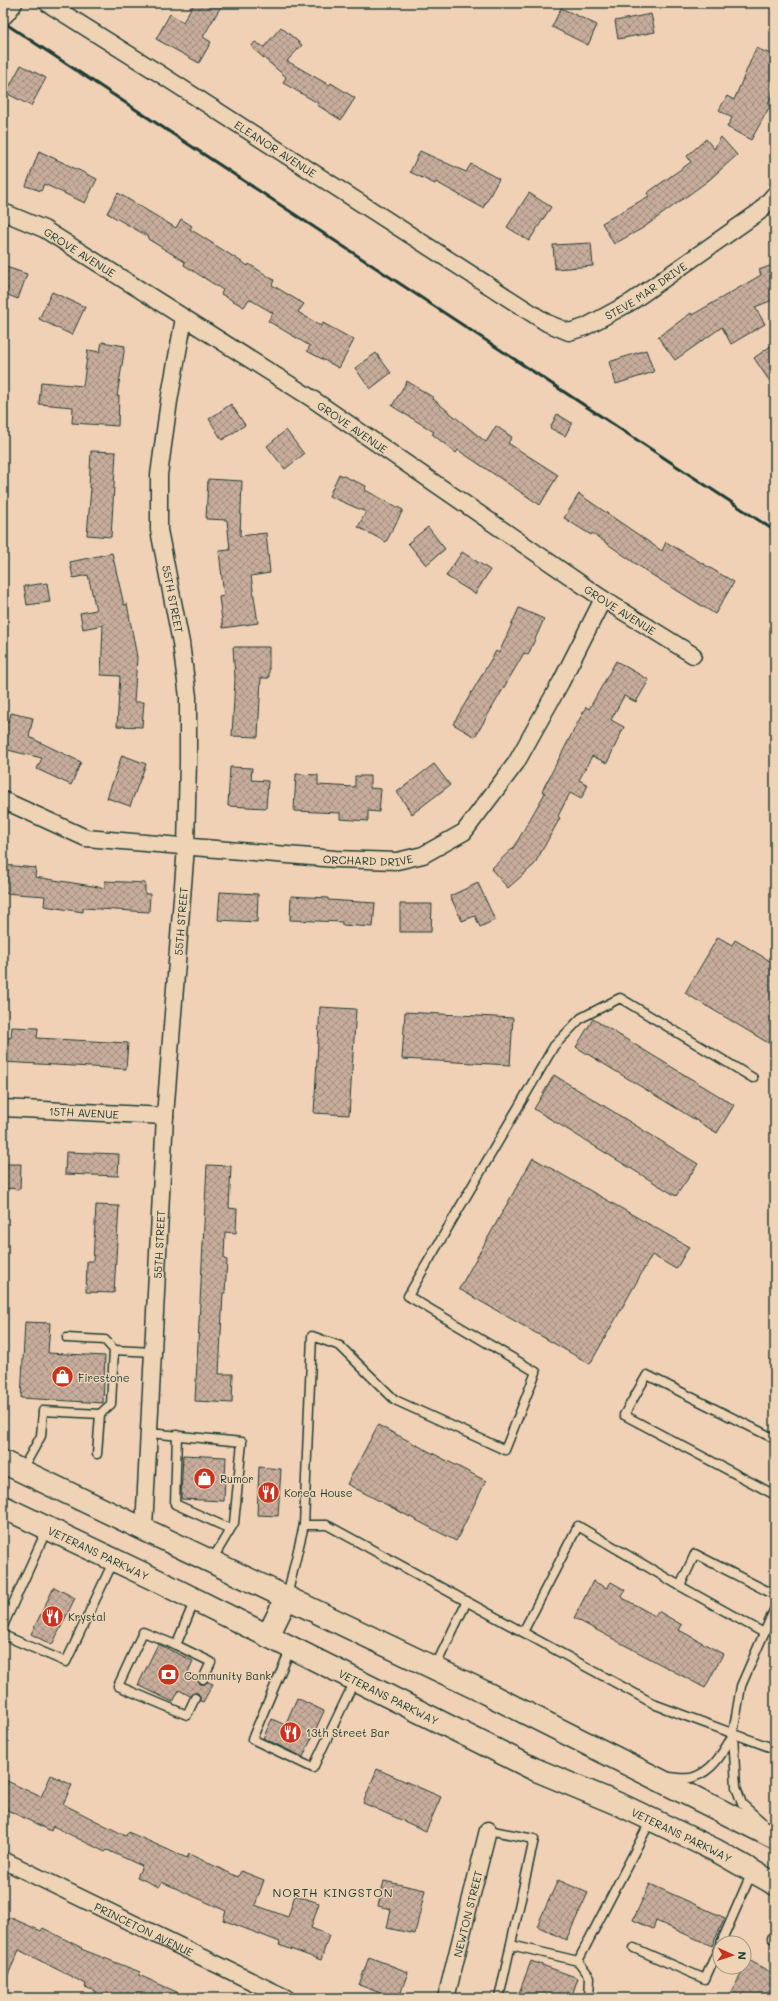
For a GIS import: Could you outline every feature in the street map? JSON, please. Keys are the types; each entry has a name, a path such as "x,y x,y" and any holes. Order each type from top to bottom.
{"main road":[{"path":"3,13 11,3"},
{"path":"12,1466 435,1668 655,1776 775,1838"},
{"name":"VETERANS PARKWAY","path":"3,1507 114,1560 534,1769 717,1851 775,1884"},
{"path":"268,1636 287,1597"}],"street":[{"name":"ELEANOR AVENUE","path":"47,3 157,72 504,296"},
{"name":"STEVE MAR DRIVE","path":"504,296 547,323 569,332 585,327 631,302 759,212 775,194"},
{"name":"GROVE AVENUE","path":"3,212 44,229 311,398 603,599 693,655"},
{"name":"55TH STREET","path":"144,1528 165,1116 186,847 188,697 181,643 159,530 159,475 169,401 184,318"},
{"name":"ORCHARD DRIVE","path":"3,800 86,838 335,859 397,862 422,855 464,832 516,763 561,682 603,599"},
{"name":"15TH AVENUE","path":"3,1108 165,1116"},
{"name":"NEWTON STREET","path":"446,1998 488,1830"},
{"name":"PRINCETON AVENUE","path":"3,1860 286,1998"}],"lane":[{"path":"287,1597 304,1525 312,1336 340,1346 395,1400 505,1450 536,1372 408,1296 554,1046 582,1018 620,998 753,1078"},
{"path":"67,1338 105,1340 114,1350 153,1352"},
{"path":"97,1454 100,1414 111,1404 114,1350"},
{"path":"775,1439 647,1375 624,1415 775,1495"},
{"path":"12,1466 41,1436 43,1411 100,1414"},
{"path":"149,1433 242,1442 234,1523 211,1561"},
{"path":"177,1435 175,1504 230,1529"},
{"path":"304,1525 327,1525 656,1705 775,1750"},
{"path":"523,1632 578,1526 764,1634"},
{"path":"3,1626 47,1528"},
{"path":"680,1586 695,1554 775,1595"},
{"path":"3,1635 66,1662 114,1560"},
{"path":"176,1645 195,1600"},
{"path":"435,1668 467,1601"},
{"path":"775,1608 741,1686 733,1734 736,1787 742,1804 775,1835"},
{"path":"195,1698 187,1715 118,1686 143,1632 176,1645 211,1662 203,1679"},
{"path":"292,1648 252,1739 313,1768 356,1680"},
{"path":"655,1776 693,1778 710,1768 720,1757 733,1734"},
{"path":"578,1961 650,1820"},
{"path":"488,1830 534,1839 499,1998"},
{"path":"724,1935 753,1872"},
{"path":"775,1932 772,1938 775,1940"},
{"path":"511,1945 578,1961 590,1977 589,1998"},
{"path":"634,1948 705,1979 712,1963"}],"building":[{"path":"194,3 223,3 203,37 211,42 199,63 156,39 170,14 183,22"},
{"path":"561,8 597,25 588,45 552,27"},
{"path":"651,14 655,32 618,39 615,21"},
{"path":"281,27 302,45 287,61 329,85 331,83 355,98 341,120 317,105 318,103 283,83 286,77 251,47 255,42 264,47"},
{"path":"756,48 775,56 775,87 768,105 770,106 751,140 727,127 732,118 719,110 727,96 734,100"},
{"path":"21,65 46,78 31,106 6,93"},
{"path":"721,137 737,155 709,180 643,228 614,244 602,223 649,196 647,193 691,162 687,156 706,139 714,149"},
{"path":"39,151 97,179 85,203 44,184 41,191 26,186"},
{"path":"420,151 466,172 471,164 499,179 483,208 436,182 435,184 410,172"},
{"path":"118,193 176,228 181,219 192,226 190,229 248,266 249,264 274,280 272,285 304,304 298,312 321,326 323,323 354,340 339,368 307,351 310,346 268,321 273,313 249,299 244,307 221,294 223,290 184,265 185,262 148,239 149,237 107,213"},
{"path":"529,193 551,207 529,241 507,227"},
{"path":"591,243 593,266 555,269 553,245"},
{"path":"775,264 775,299 755,307 765,324 731,344 722,327 675,360 658,337 691,313 692,315 761,275 759,270"},
{"path":"3,266 27,274 18,299 3,293"},
{"path":"52,292 85,307 72,335 39,319"},
{"path":"102,342 125,346 117,396 119,396 118,426 72,423 73,407 39,404 41,382 83,386 88,350 100,352"},
{"path":"775,343 775,389 754,358"},
{"path":"646,350 654,372 616,384 609,362"},
{"path":"376,353 391,373 370,389 355,368"},
{"path":"407,381 434,398 433,399 486,442 496,426 512,437 508,443 558,475 540,505 458,450 456,453 432,434 434,432 392,406"},
{"path":"231,404 245,425 222,440 209,419"},
{"path":"557,414 572,423 565,436 550,428"},
{"path":"286,430 304,454 285,469 267,446"},
{"path":"91,451 116,452 111,537 87,535 91,488 89,488"},
{"path":"339,474 366,486 365,490 403,510 386,542 358,527 366,512 329,496"},
{"path":"208,479 242,481 240,536 266,533 270,573 251,576 258,623 223,628 219,597 224,596 219,551 230,550 227,520 206,519"},
{"path":"579,494 662,551 666,542 734,582 715,614 649,573 592,533 591,535 564,518"},
{"path":"428,527 445,549 426,565 408,543"},
{"path":"462,552 490,570 475,594 446,576"},
{"path":"112,553 124,605 127,604 137,657 134,702 144,702 142,727 117,726 120,676 101,675 103,625 83,629 80,613 96,610 88,575 73,578 70,562"},
{"path":"47,583 50,602 27,605 24,586"},
{"path":"519,608 544,619 528,655 524,653 475,737 453,724 496,651 499,653"},
{"path":"233,647 269,647 269,678 261,678 258,737 232,736 235,679"},
{"path":"616,661 649,680 636,702 624,696 611,720 624,727 607,763 592,756 579,780 588,785 581,799 570,793 558,816 560,818 534,865 508,888 491,869 514,847 545,793 542,791 586,707 589,709"},
{"path":"11,713 33,718 29,737 81,762 71,785 37,769 42,758 3,749 3,721 8,723"},
{"path":"122,755 146,764 130,806 107,798"},
{"path":"434,764 450,785 412,814 397,792"},
{"path":"230,767 252,768 251,780 268,781 266,808 228,806"},
{"path":"296,774 318,775 318,785 355,787 355,776 370,776 370,788 381,789 379,812 368,811 368,821 340,819 340,813 294,811"},
{"path":"3,865 36,868 35,877 105,888 105,881 145,883 145,894 150,894 149,912 83,908 83,912 44,906 45,896 3,893"},
{"path":"478,883 495,920 480,927 475,916 462,921 450,896"},
{"path":"220,892 258,894 257,922 218,920"},
{"path":"291,896 375,903 373,927 342,925 342,922 290,920"},
{"path":"400,904 432,904 431,932 400,932"},
{"path":"718,937 732,945 735,940 775,964 775,1047 685,993"},
{"path":"320,1007 356,1009 349,1115 314,1113"},
{"path":"405,1012 513,1018 510,1065 402,1059"},
{"path":"593,1019 734,1105 717,1133 576,1047"},
{"path":"12,1027 38,1028 37,1038 128,1043 126,1069 3,1062 3,1037 11,1038"},
{"path":"554,1075 698,1164 676,1196 534,1109"},
{"path":"66,1152 119,1154 118,1176 65,1174"},
{"path":"533,1158 689,1247 676,1269 652,1255 590,1364 459,1289"},
{"path":"3,1164 21,1164 20,1189 3,1188"},
{"path":"207,1165 231,1166 229,1208 237,1209 236,1233 225,1232 224,1259 227,1260 225,1293 223,1293 219,1374 233,1374 232,1403 195,1401"},
{"path":"96,1205 119,1206 114,1293 86,1292 87,1261 93,1261"},
{"name":"Firestone","path":"25,1322 50,1323 48,1353 105,1356 103,1403 21,1398"},
{"path":"378,1425 486,1481 456,1541 347,1484"},
{"name":"Rumor","path":"183,1455 226,1457 224,1501 181,1499"},
{"name":"Korea House","path":"259,1467 281,1469 278,1516 257,1515"},
{"path":"593,1581 607,1588 611,1582 625,1590 621,1597 655,1616 658,1611 682,1625 679,1630 723,1654 705,1688 574,1618"},
{"name":"Krystal","path":"54,1587 75,1598 52,1645 31,1634"},
{"name":"Community Bank","path":"158,1644 193,1661 188,1672 198,1677 200,1684 208,1682 213,1684 203,1702 200,1701 198,1693 194,1693 190,1696 179,1690 173,1702 138,1685"},
{"name":"13th Street Bar","path":"297,1698 324,1711 303,1757 263,1738 272,1719 285,1725"},
{"path":"377,1769 441,1797 426,1831 363,1803"},
{"path":"51,1775 72,1785 63,1804 126,1836 128,1832 187,1858 189,1854 238,1877 241,1871 264,1880 255,1905 288,1917 295,1895 319,1903 311,1928 329,1935 321,1960 279,1945 280,1942 223,1920 226,1911 162,1882 159,1887 137,1877 142,1866 107,1850 105,1852 53,1826 51,1831 3,1808 3,1779 41,1797"},
{"path":"558,1880 588,1893 566,1940 537,1926"},
{"path":"384,1881 425,1890 415,1934 387,1928 391,1909 378,1906"},
{"path":"650,1884 725,1918 717,1935 712,1935 712,1946 656,1921 653,1929 633,1920"},
{"path":"9,1917 41,1931 43,1928 82,1948 81,1949 140,1972 139,1975 190,1998 92,1998 95,1991 85,1987 86,1984 19,1950 3,1986 3,1931"},
{"path":"369,1957 408,1972 399,1998 394,1998 359,1985"},
{"path":"531,1961 578,1978 571,1998 532,1998 519,1993"},
{"path":"752,1962 775,1975 775,1998 728,1998 741,1975 752,1975"}],"railway":[{"path":"3,22 775,531"}],"place":[{"name":"Firestone","path":"63,1377"},
{"name":"Rumor","path":"204,1478"},
{"name":"Korea House","path":"269,1492"},
{"name":"Krystal","path":"53,1616"},
{"name":"Community Bank","path":"169,1675"},
{"name":"13th Street Bar","path":"290,1732"}],"district":[{"name":"NORTH KINGSTON","path":"333,1892"}]}
